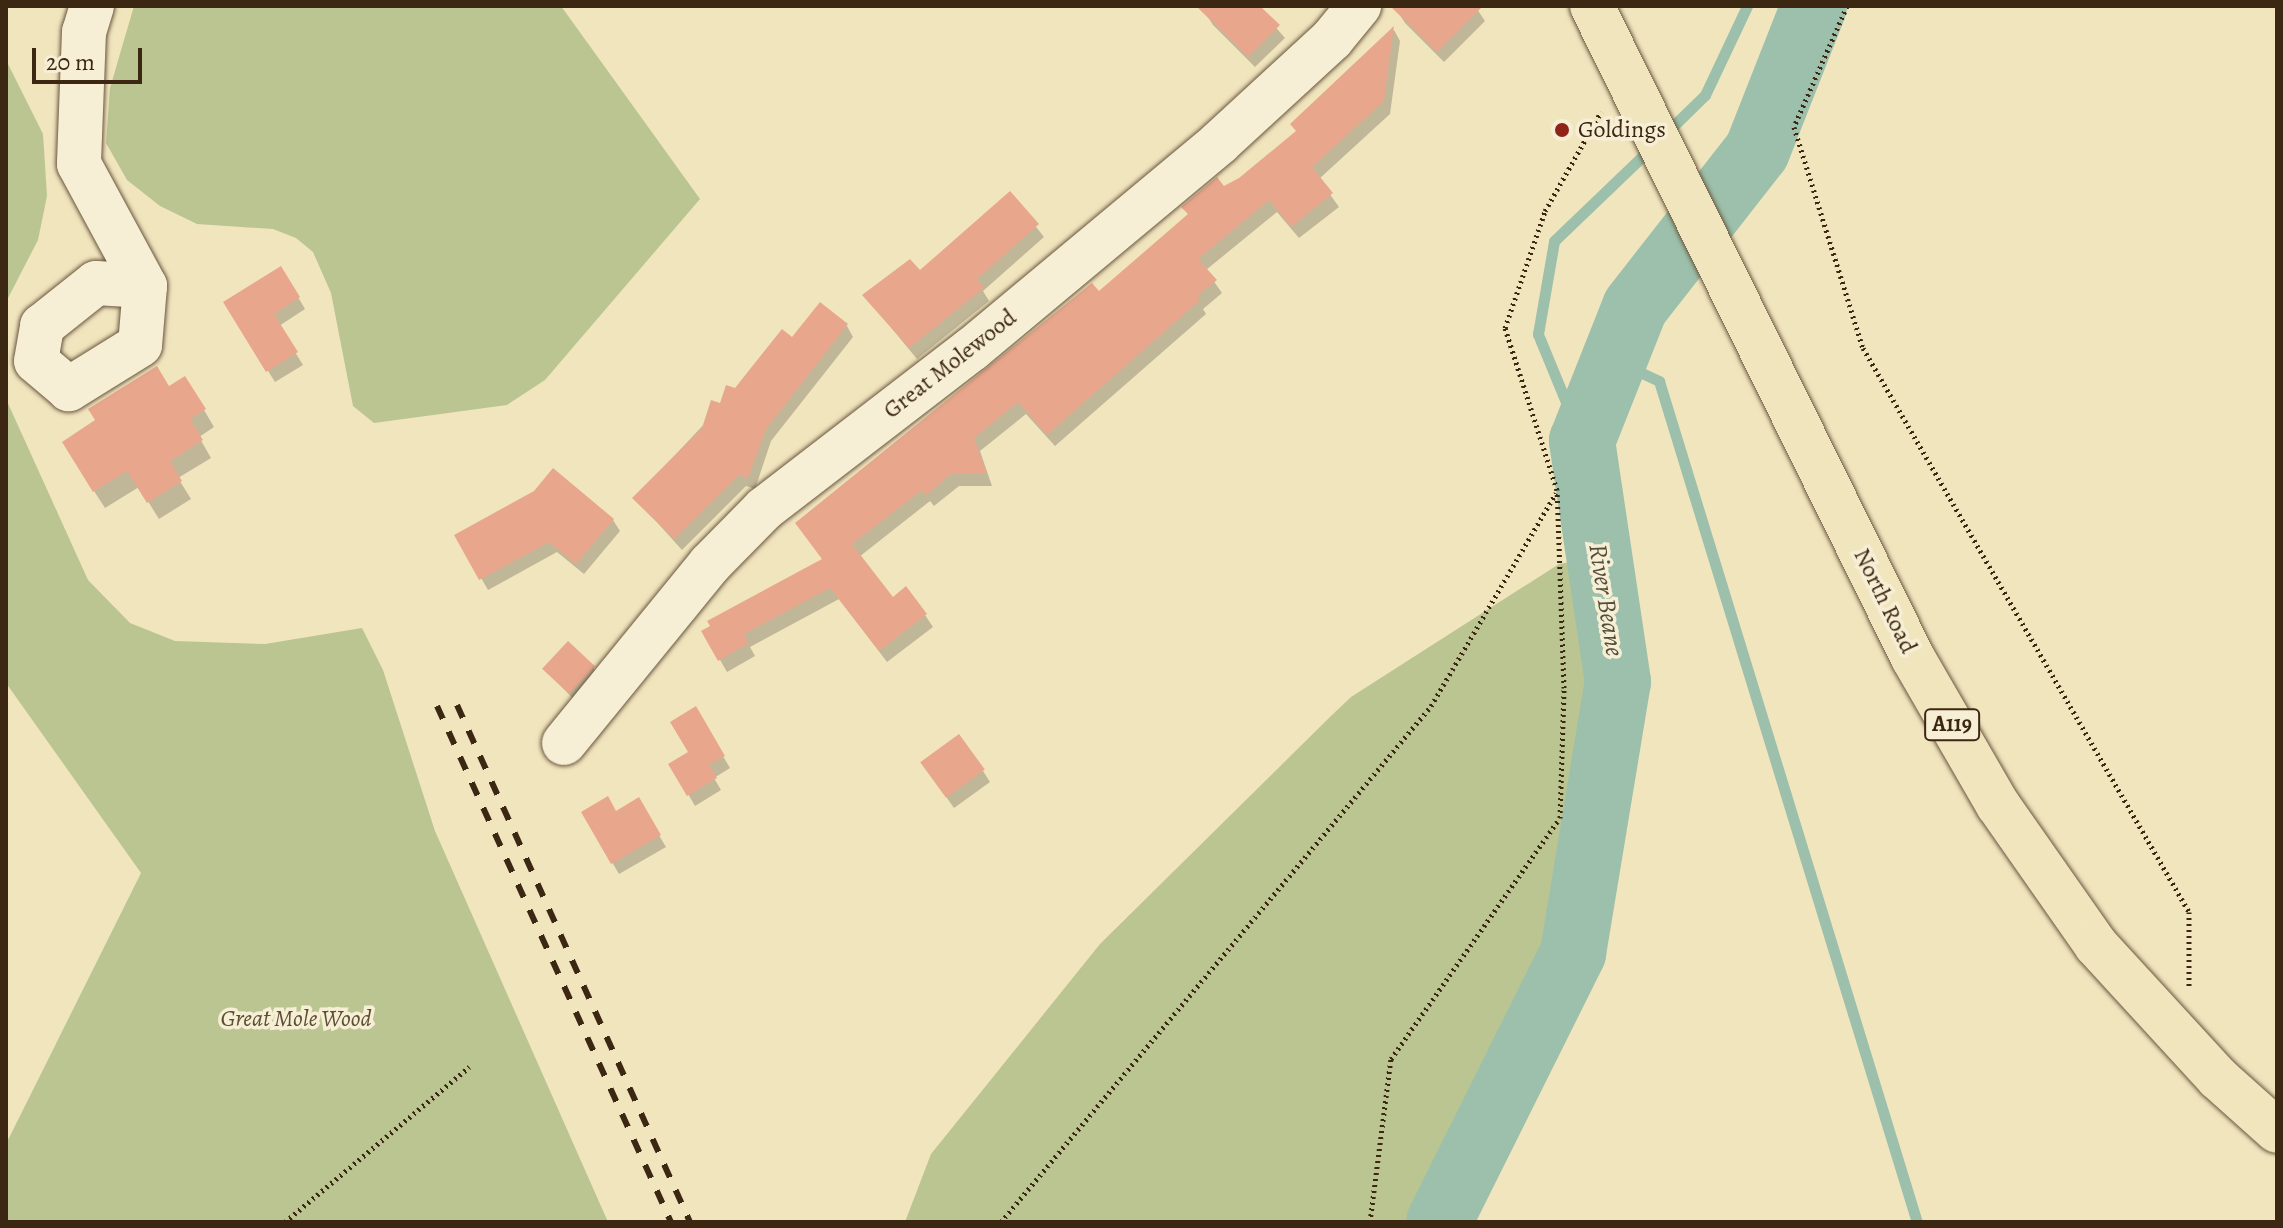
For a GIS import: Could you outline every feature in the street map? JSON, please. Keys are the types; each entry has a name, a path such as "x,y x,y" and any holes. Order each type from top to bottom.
{"main road":[{"name":"North Road","path":"1592,6 1913,658 1998,805 2096,945 2218,1078 2277,1131"}],"street":[{"path":"92,6 84,32 79,164 145,286"},
{"name":"Great Molewood","path":"564,743 710,564 764,509 972,349 1219,143 1332,39 1359,6"}],"path":[{"path":"1847,6 1794,127 1863,348 2189,912 2189,1002"},
{"path":"1370,1222 1391,1059 1560,818 1564,688 1557,490 1505,328 1545,211 1624,70"},
{"path":"1001,1222 1431,706 1557,490"},
{"path":"285,1222 469,1067"}],"green space":[{"path":"134,6 561,6 700,199 545,380 507,405 374,423 353,406 331,293 313,252 296,238 273,229 197,224 160,206 127,180 106,143 110,88"},
{"path":"6,60 43,134 47,196 38,240 6,302"},
{"name":"Great Mole Wood","path":"6,399 88,580 130,623 175,641 265,644 362,628 383,670 435,831 608,1222 6,1222 6,1144 141,873 6,683"},
{"path":"1610,556 1595,852 1543,1002 1436,1180 1429,1222 905,1222 931,1154 1100,944 1351,697 1559,564"}],"building":[{"path":"1196,6 1260,6 1280,25 1248,57"},
{"path":"1390,6 1483,6 1437,52"},
{"path":"1394,26 1384,101 1312,167 1333,193 1291,227 1269,200 1198,259 1217,280 1197,296 1200,300 1047,435 1018,402 974,438 987,474 951,474 926,495 922,490 852,544 893,597 906,586 927,614 879,651 830,588 744,634 749,643 718,661 701,631 710,626 707,621 822,559 795,523 1092,283 1099,291 1188,214 1181,207 1217,177 1224,186 1239,178 1296,131 1290,124"},
{"path":"1010,191 1039,224 977,279 984,288 909,348 862,295 910,259 920,270"},
{"path":"281,266 300,297 274,314 298,352 266,372 223,302"},
{"path":"820,302 848,324 766,429 748,478 739,475 674,539 632,498 702,428 711,400 720,403 726,385 735,388 782,329 792,337"},
{"path":"157,366 169,386 185,376 206,409 190,419 203,440 170,461 182,481 147,503 127,471 93,492 62,442 95,420 88,409"},
{"path":"553,468 614,519 576,564 549,542 479,580 454,535 534,491"},
{"path":"568,641 595,666 569,694 542,669"},
{"path":"696,706 725,756 709,765 717,778 687,796 668,764 688,752 670,722"},
{"path":"959,734 985,770 946,798 920,762"},
{"path":"608,796 616,811 639,797 661,835 611,864 581,812"}],"waterway":[{"path":"1665,134 1705,95 1747,6"},
{"name":"River Beane","path":"1439,1222 1573,953 1618,682 1582,441 1635,307 1757,151 1814,6"},
{"path":"1582,441 1538,334 1554,241 1650,149"},
{"path":"1614,360 1659,381 1917,1222"}],"railway":[{"path":"457,705 690,1222"},
{"path":"437,706 671,1222"}],"place":[{"name":"Goldings","path":"1562,130"}]}
